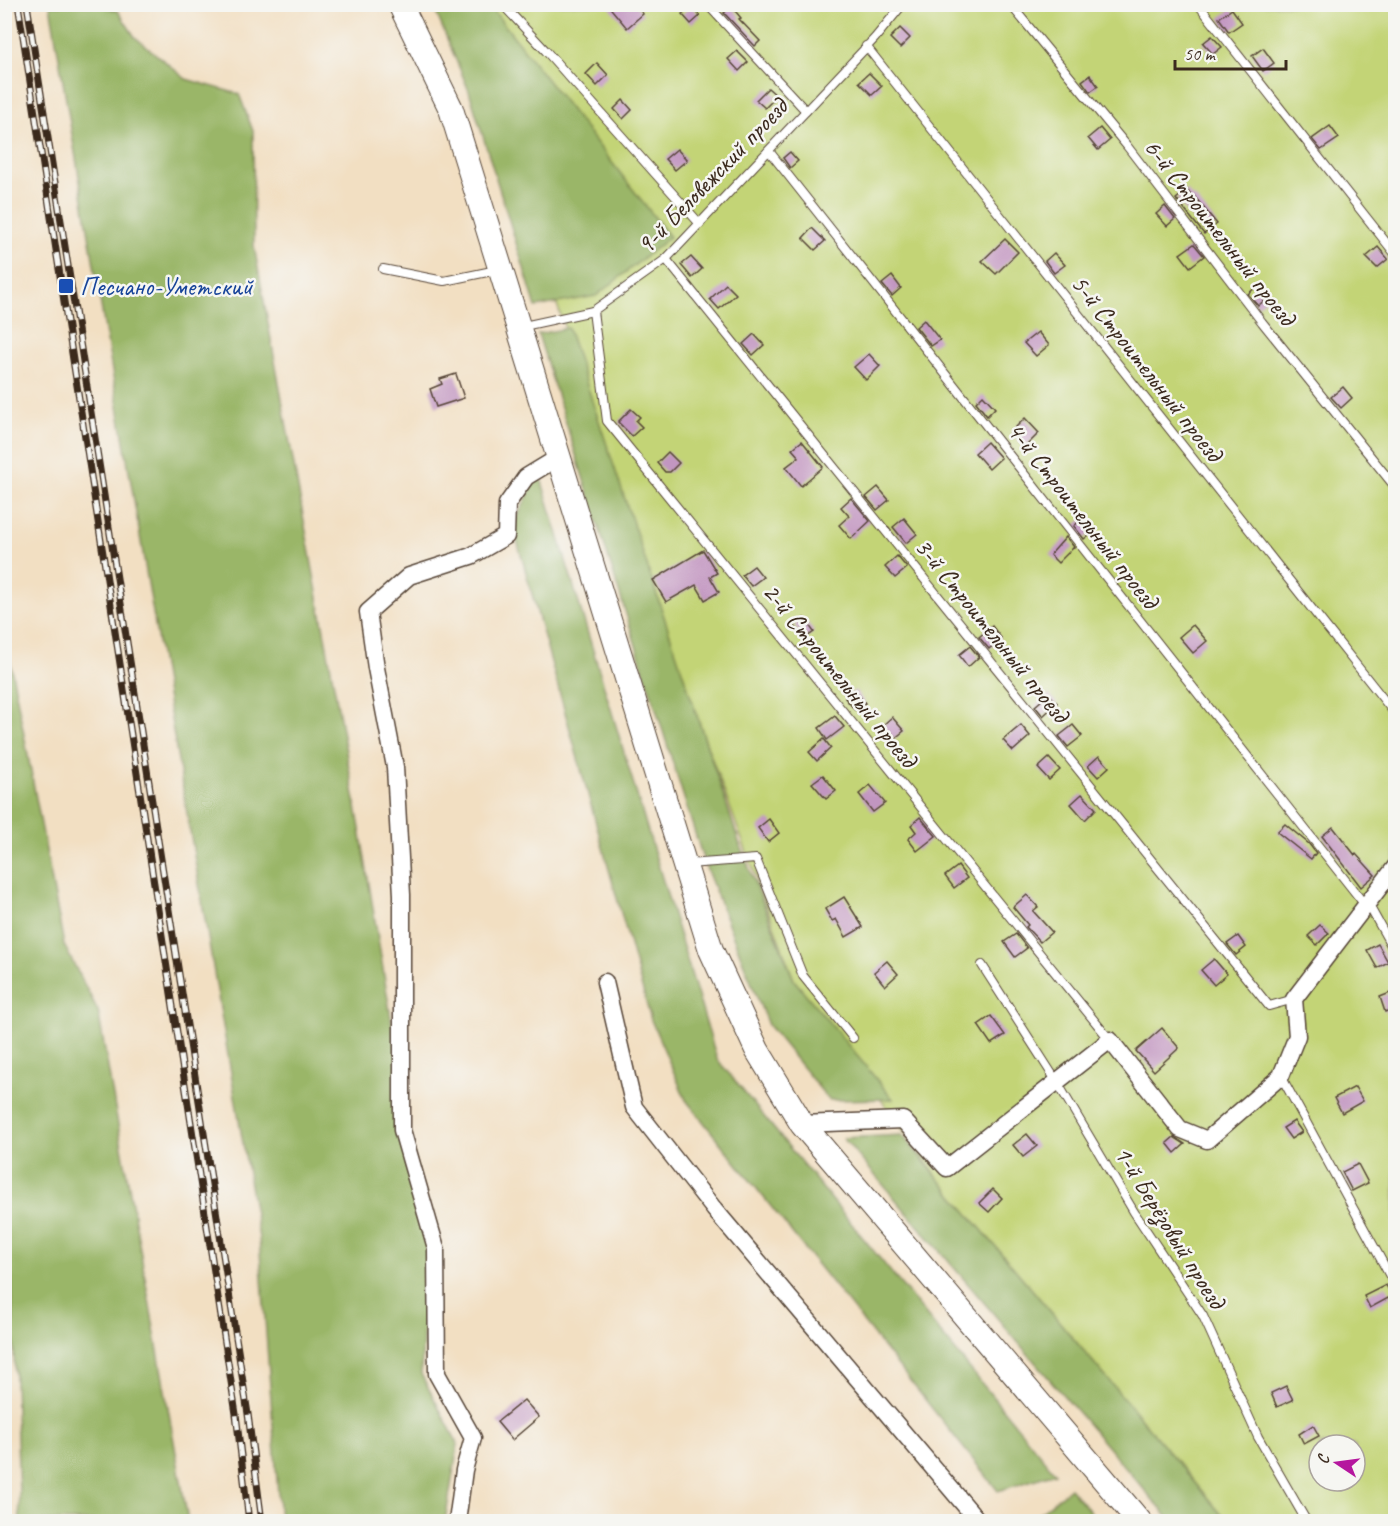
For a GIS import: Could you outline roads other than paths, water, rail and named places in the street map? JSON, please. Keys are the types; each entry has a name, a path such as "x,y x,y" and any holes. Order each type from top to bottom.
{"main road":[{"path":"400,4 452,109 711,950 758,1050 802,1124 1140,1521"}],"street":[{"path":"457,1521 464,1470 473,1438 437,1374 436,1248 402,1130 402,895 395,766 368,612 409,576 471,556 506,536 507,504 526,477 559,457"},
{"path":"802,1124 903,1120 947,1168 1110,1040 1180,1129 1207,1140 1281,1076 1297,1036 1294,999 1395,866"},
{"path":"605,982 634,1107 714,1209 979,1521"}],"lane":[{"path":"502,4 700,224"},
{"path":"706,4 806,111"},
{"name":"6-й Строительный проезд","path":"1010,4 1126,146 1262,322 1395,488"},
{"path":"1198,4 1395,255"},
{"path":"1392,4 1395,10"},
{"name":"9-й Беловежский проезд","path":"518,327 593,311 666,259 769,151 902,5"},
{"name":"5-й Строительный проезд","path":"866,46 1395,716"},
{"name":"4-й Строительный проезд","path":"769,151 1366,904 1395,954"},
{"name":"3-й Строительный проезд","path":"666,259 1269,1006 1294,999"},
{"path":"383,269 444,280 501,270"},
{"name":"2-й Строительный проезд","path":"593,311 607,421 1110,1040"},
{"path":"684,864 756,858 803,976 854,1038"},
{"name":"1-й Берёзовый проезд","path":"982,965 1057,1082 1134,1212 1203,1316 1258,1437 1306,1521"},
{"path":"1281,1076 1395,1287"}],"railway":[{"path":"18,4 236,1414 249,1522"},
{"path":"27,4 248,1414 262,1522"}],"place":[{"name":"Песчано-Уметский","path":"66,286"}]}
